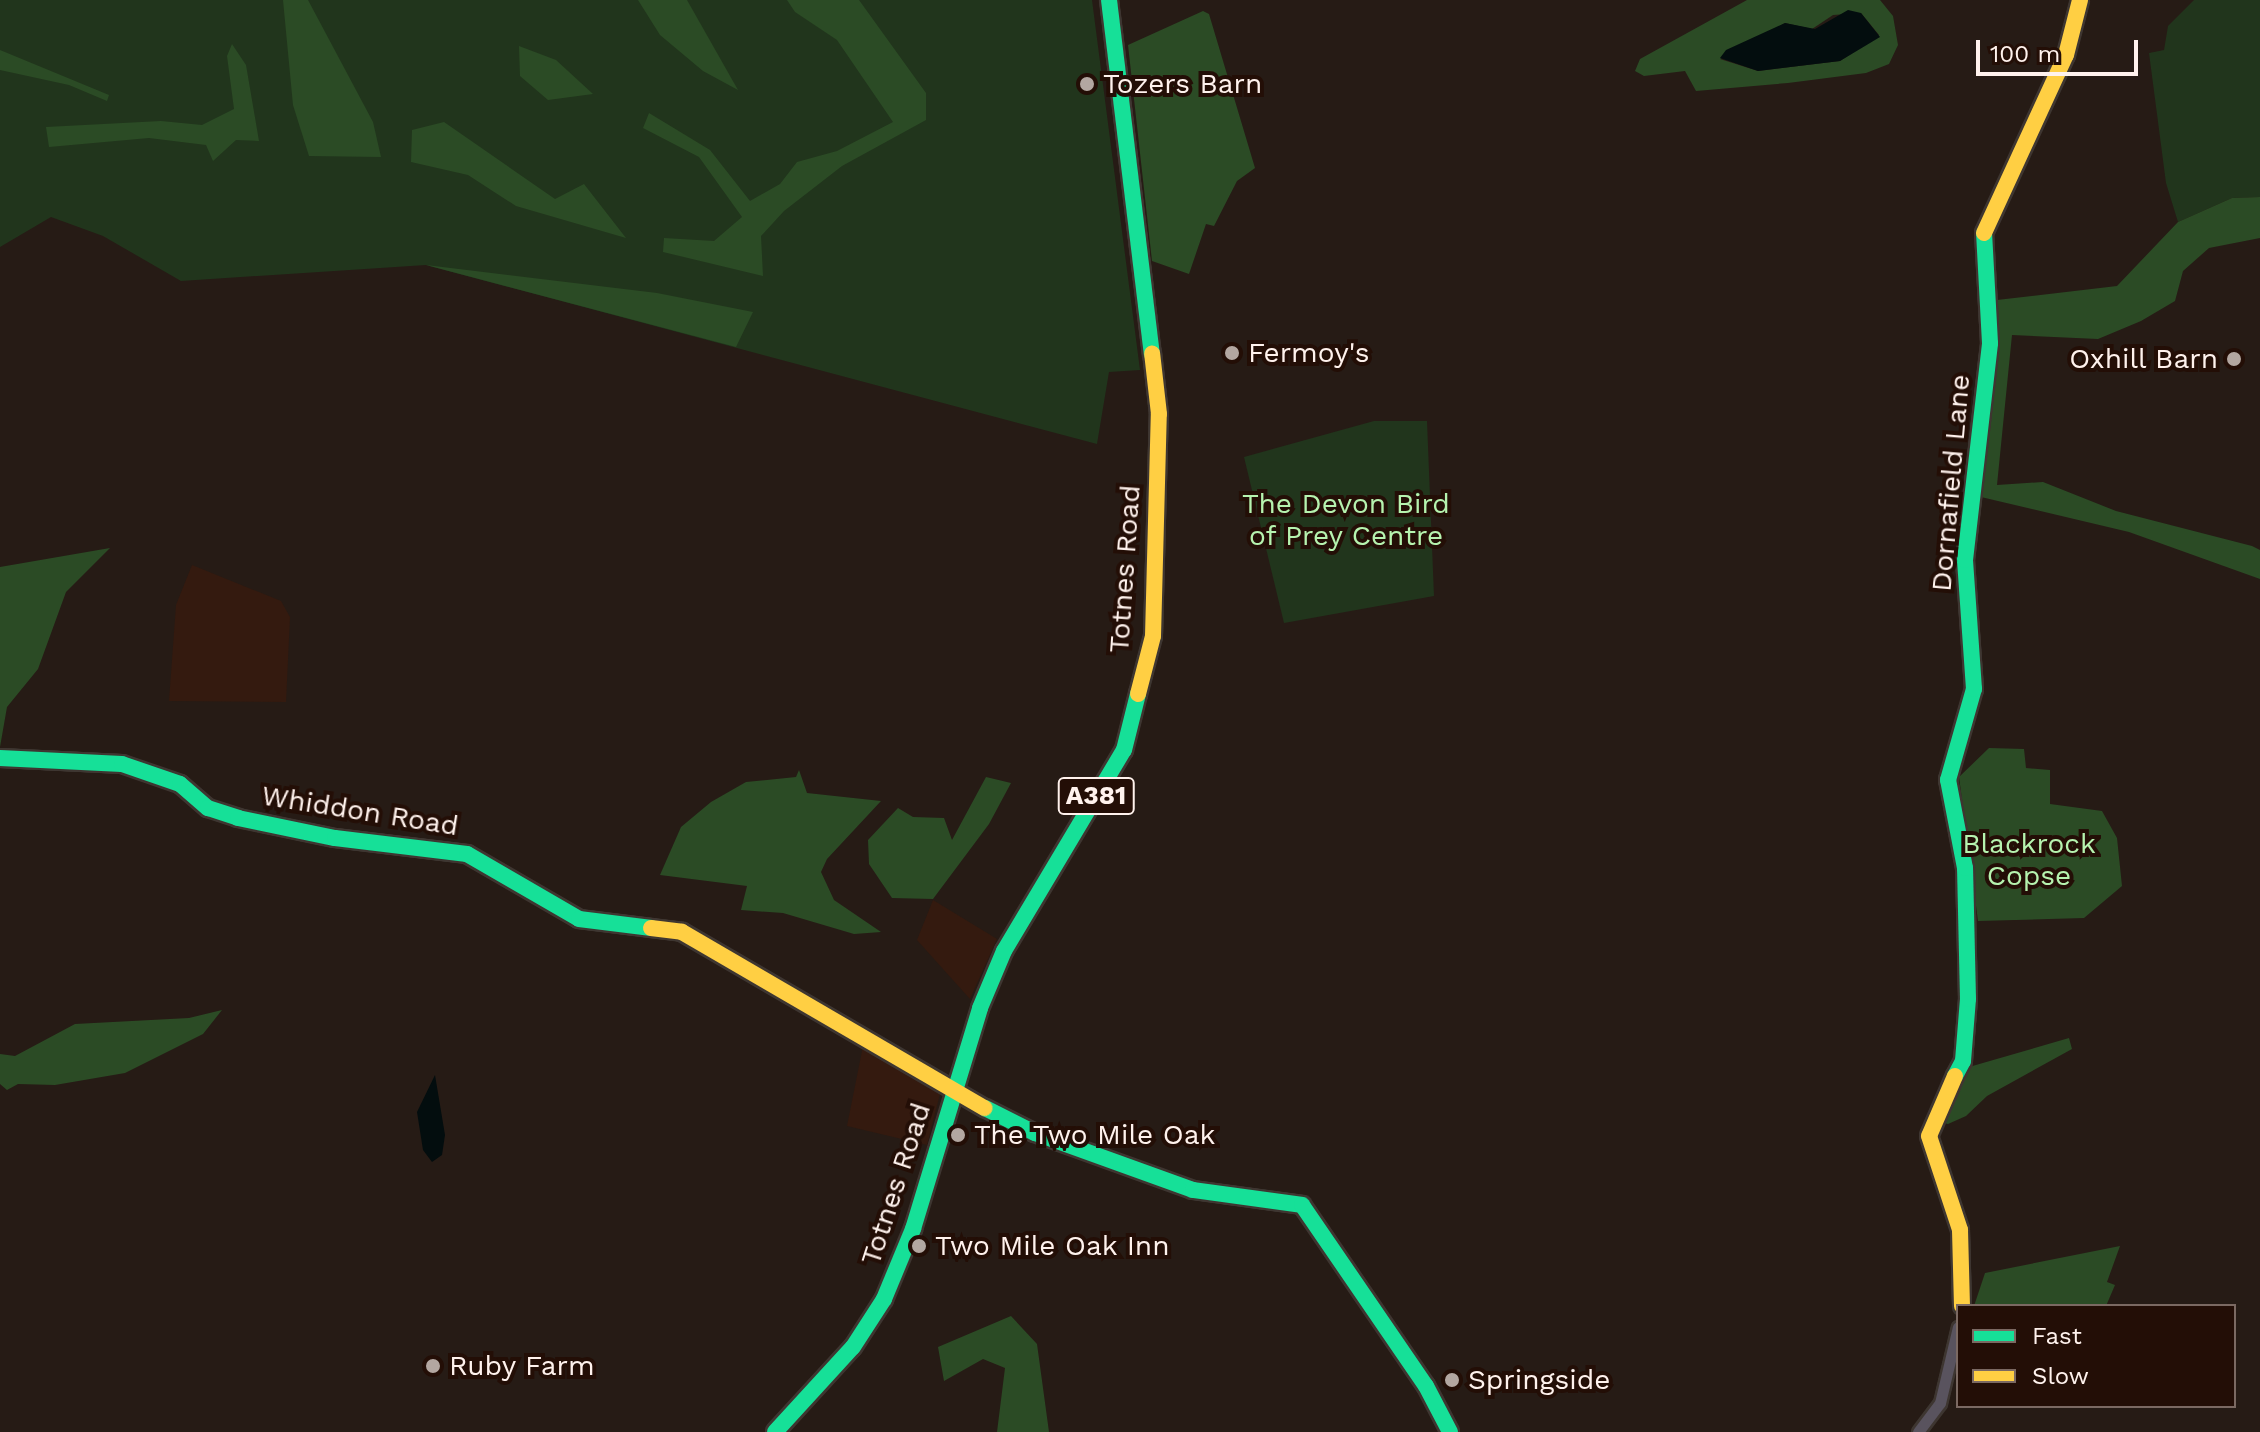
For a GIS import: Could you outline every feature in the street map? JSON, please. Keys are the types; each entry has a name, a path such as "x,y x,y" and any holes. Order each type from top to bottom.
{"street":[{"name":"Totnes Road","path":"775,1432 853,1347 884,1299 913,1229 953,1092 1004,951 1124,750 1153,636 1159,414 1155,354 1109,0"},
{"name":"Dornafield Lane","path":"1962,1304 1960,1230 1929,1136 1939,1104 1963,1061 1968,999 1965,868 1948,780 1974,689 1965,560 1990,343 1984,234 2066,55 2080,0"},
{"name":"Whiddon Road","path":"0,758 122,764 180,784 208,808 238,818 335,838 467,854 579,919 682,932 953,1092 1035,1133 1142,1175 1193,1190 1302,1205 1426,1386 1450,1432"},
{"path":"1918,1432 1940,1403 1956,1335"}],"shaded area":[{"path":"1848,10 1861,13 1880,37 1840,61 1758,71 1720,58 1726,50 1785,23 1815,29"},
{"path":"192,565 281,601 290,617 286,702 169,701 176,605"},
{"path":"933,900 997,939 970,999 917,940"},
{"path":"863,1046 941,1090 927,1145 847,1126"},
{"path":"435,1075 445,1135 442,1155 432,1162 423,1150 417,1112"}],"green space":[{"path":"0,0 1092,0 1140,370 1109,372 1097,444 426,265 181,281 103,236 51,217 0,247"},
{"path":"283,0 308,0 373,122 381,157 309,156 293,105"},
{"path":"638,0 687,0 738,90 703,71 660,35"},
{"path":"787,0 859,0 926,93 926,120 842,166 784,211 761,236 763,276 663,252 664,238 714,241 742,217 699,157 643,128 649,113 710,150 750,201 780,184 797,162 837,151 893,122 837,40 795,12"},
{"path":"1747,0 1880,0 1893,16 1898,45 1889,64 1866,73 1696,91 1685,71 1644,76 1635,71 1640,59","holes":["1861,13 1879,35 1840,61 1758,71 1720,59 1785,23 1812,29 1833,15"]},
{"path":"2194,0 2260,0 2260,197 2232,198 2178,222 2166,183 2149,53 2164,50 2168,26"},
{"path":"1203,11 1209,14 1255,168 1237,181 1214,226 1206,224 1189,274 1152,261 1128,45"},
{"path":"232,44 246,65 259,141 236,140 213,161 206,145 149,138 49,147 46,127 161,121 202,125 234,109 227,56"},
{"path":"519,46 556,60 593,94 548,100 520,76"},
{"path":"0,50 109,95 107,101 69,85 0,70"},
{"path":"444,122 555,199 584,184 626,238 516,206 468,175 411,162 412,130"},
{"path":"2260,197 2260,238 2209,248 2183,271 2175,301 2141,321 2098,339 2012,335 1997,485 2043,482 2116,511 2252,546 2260,550 2260,579 2129,532 1981,497 1997,300 2117,286 2178,222 2232,198"},
{"path":"426,265 657,293 753,312 736,347"},
{"name":"The Devon Bird of Prey Centre","path":"1374,421 1427,421 1434,596 1284,623 1244,457"},
{"path":"110,548 66,592 38,669 7,707 0,747 0,567"},
{"name":"Blackrock Copse","path":"1989,748 2024,749 2026,768 2050,770 2050,804 2102,811 2117,838 2122,886 2084,918 1978,921 1959,777"},
{"path":"799,770 807,793 881,801 827,859 821,872 834,900 881,932 854,934 783,913 741,910 747,886 660,875 681,827 711,802 746,782 796,777"},
{"path":"986,777 1011,783 989,824 933,899 892,898 869,864 868,840 898,808 913,817 944,818 952,840"},
{"path":"222,1010 203,1034 125,1073 55,1085 18,1084 7,1090 0,1084 0,1054 15,1056 75,1024 189,1018"},
{"path":"2069,1038 2072,1049 1987,1096 1966,1116 1948,1124 1936,1121 1969,1067"},
{"path":"2120,1246 2107,1282 2115,1285 2107,1304 1975,1304 1985,1273"},
{"path":"1011,1316 1037,1344 1049,1432 997,1432 1005,1368 983,1359 944,1381 938,1347"}],"traffic: fast":[{"path":"1109,0 1152,353"},
{"path":"1955,1076 1963,1061 1968,999 1965,868 1948,780 1974,689 1965,560 1990,343 1984,233"},
{"path":"775,1432 853,1347 884,1299 913,1229 980,1008 1004,951 1124,750 1138,694"},
{"path":"0,758 122,764 180,784 208,808 238,818 335,838 467,854 579,919 651,928"},
{"path":"985,1108 1035,1133 1193,1190 1302,1205 1426,1386 1450,1432"}],"traffic: slow":[{"path":"1984,233 2066,55 2080,0"},
{"path":"1138,694 1153,636 1159,414 1152,353"},
{"path":"651,928 682,932 985,1108"},
{"path":"1955,1076 1929,1136 1960,1230 1962,1304"}],"place":[{"name":"Tozers Barn","path":"1087,84"},
{"name":"Fermoy's","path":"1232,353"},
{"name":"Oxhill Barn","path":"2234,359"},
{"name":"The Two Mile Oak","path":"958,1135"},
{"name":"Two Mile Oak Inn","path":"919,1246"},
{"name":"Ruby Farm","path":"433,1366"},
{"name":"Springside","path":"1452,1380"}]}
